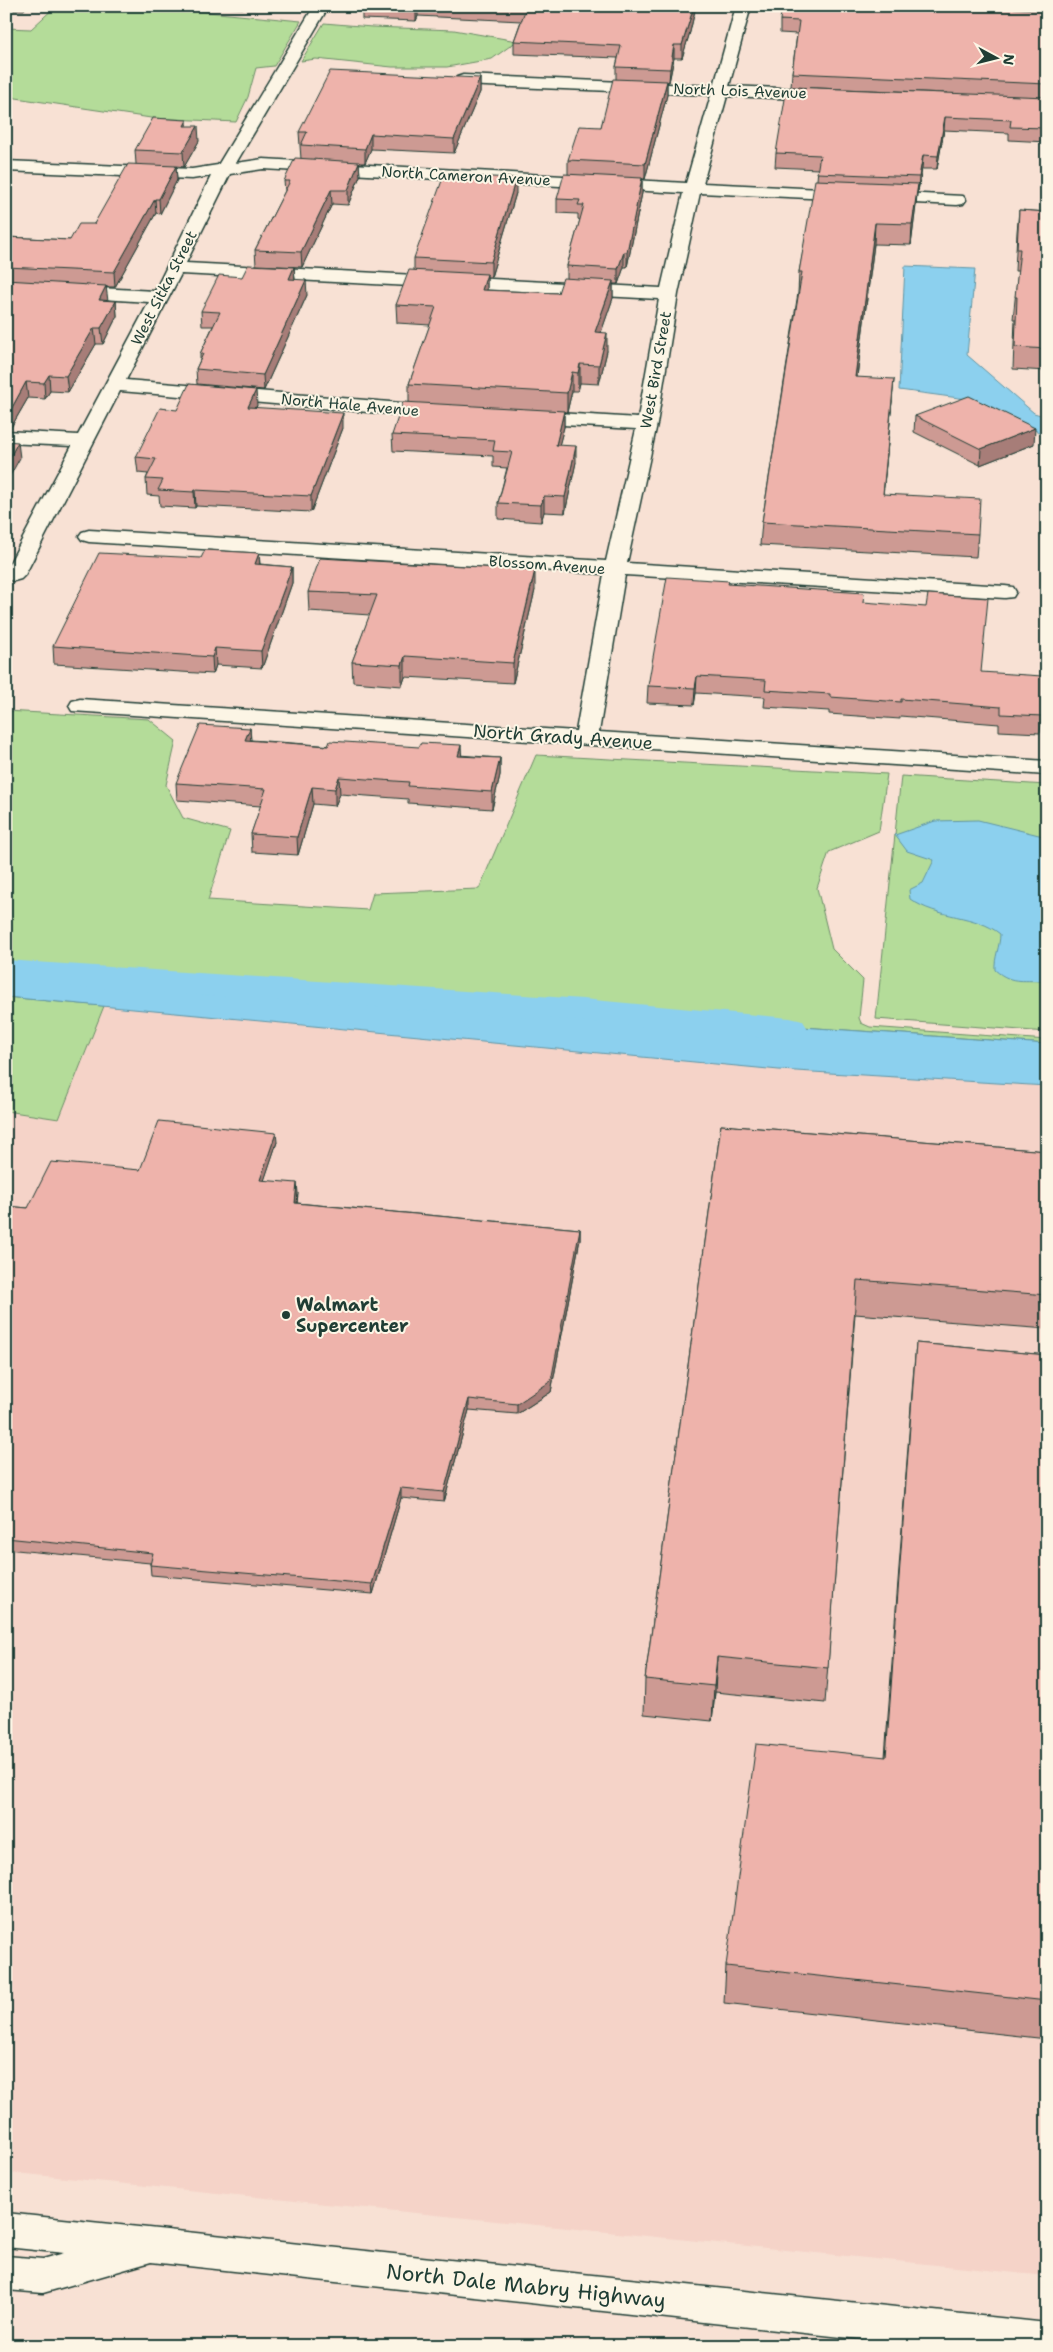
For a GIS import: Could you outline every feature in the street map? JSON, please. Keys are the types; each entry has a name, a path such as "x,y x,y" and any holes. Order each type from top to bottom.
{"street":[{"name":"West Sitka Street","path":"14,575 83,441 176,268 222,172 322,6"},
{"name":"West Bird Street","path":"586,738 615,569 647,424 669,294 693,188 744,6"},
{"name":"North Lois Avenue","path":"462,80 839,95"},
{"name":"North Cameron Avenue","path":"6,166 192,174 222,172 263,164 693,188 957,200"},
{"path":"176,268 669,294"},
{"path":"6,288 161,297"},
{"name":"North Hale Avenue","path":"113,385 458,413"},
{"path":"508,416 647,424"},
{"path":"6,437 83,441"},
{"name":"Blossom Avenue","path":"89,536 1005,592"},
{"name":"North Grady Avenue","path":"80,706 1047,768"},
{"name":"North Dale Mabry Highway","path":"6,2230 1047,2341"},
{"path":"6,2273 42,2276 154,2246"}],"shaded area":[{"path":"104,1006 779,1070 1047,1086 1047,2276 6,2172 6,1111 59,1119"}],"green space":[{"path":"56,6 145,6 301,21 274,66 256,68 248,97 236,122 151,118 16,98 6,93 6,28 31,29"},
{"path":"324,23 454,30 517,41 492,59 447,67 392,67 316,59 301,61"},
{"path":"6,711 149,719 176,741 166,785 183,818 230,831 208,900 368,910 373,893 479,889 536,755 887,774 879,831 829,852 817,888 832,949 863,980 859,1018 861,1023 870,1027 1047,1040 1047,1044 53,975 6,967"},
{"path":"901,776 1047,785 1047,1032 876,1019"},
{"path":"6,997 104,1006 59,1119 6,1111"}],"water":[{"path":"905,266 975,269 967,355 1034,413 1047,417 1047,436 974,400 899,390"},
{"path":"978,820 1047,837 1047,982 1014,980 1002,975 995,970 1000,934 980,923 932,910 910,899 909,890 923,883 934,860 907,851 895,835 935,821"},
{"path":"6,967 53,975 1047,1044 1047,1086 779,1070 6,997"}],"building":[{"path":"371,6 417,6 416,8"},
{"path":"481,6 694,6 682,45 674,45 670,69 616,67 621,46 514,41 526,8"},
{"path":"782,6 963,6 1047,10 1047,84 792,73 799,21 780,20"},
{"path":"330,71 480,78 454,139 371,134 365,149 301,145 307,132 299,132"},
{"path":"613,79 667,81 645,164 568,160 579,126 601,127"},
{"path":"790,87 1047,97 1047,128 1010,127 1011,120 945,117 938,156 923,155 919,177 817,173 820,155 776,153 786,93 789,93"},
{"path":"153,118 187,120 184,126 198,126 183,152 135,150"},
{"path":"295,158 359,162 348,190 331,190 301,252 255,250 290,181 284,181"},
{"path":"128,164 176,166 159,199 155,199 114,272 6,267 6,237 70,240 79,224 94,224"},
{"path":"564,174 642,178 627,252 624,252 618,269 567,266 584,205 578,205 580,200 557,199"},
{"path":"444,175 516,178 491,262 414,258"},
{"path":"815,180 918,184 912,224 875,223 855,377 894,379 883,494 980,499 978,534 762,522 802,272 799,272"},
{"path":"1019,210 1047,212 1047,349 1015,347 1017,297 1015,297 1020,249 1017,249"},
{"path":"248,265 294,267 289,279 306,280 263,375 196,369 203,354 200,354 220,312 201,311 219,275 242,277"},
{"path":"409,270 487,274 482,290 558,293 563,278 613,281 595,332 607,333 599,365 580,364 578,373 572,372 567,393 409,384 436,307 396,305"},
{"path":"6,280 106,286 99,300 116,301 101,328 94,328 66,376 49,375 44,383 26,382 9,413 6,414"},
{"path":"189,384 256,390 248,407 343,413 311,496 158,490 163,480 146,479 156,459 136,457 160,408 177,410"},
{"path":"969,396 1035,428 981,449 915,416"},
{"path":"403,402 564,411 556,445 576,446 565,497 544,496 541,505 498,503 512,452 493,451 495,440 392,435"},
{"path":"6,441 18,442 6,464"},
{"path":"205,550 259,553 255,564 292,567 261,651 215,648 212,657 53,646 99,553 201,558"},
{"path":"320,558 535,570 513,663 405,656 402,665 352,662 377,595 308,592"},
{"path":"667,577 729,581 728,584 864,593 863,602 926,607 928,594 988,598 981,672 1042,676 1042,716 1001,714 1001,707 901,699 901,702 830,697 830,694 765,690 766,680 697,676 695,688 648,686"},
{"path":"200,725 250,728 245,740 328,746 330,741 419,747 421,743 461,745 458,756 500,758 492,792 408,786 409,782 339,777 335,789 312,787 297,837 251,834 266,789 176,783"},
{"name":"Walmart Supercenter","path":"159,1121 276,1133 260,1180 297,1183 295,1203 580,1229 551,1381 517,1404 469,1399 444,1492 401,1488 372,1584 150,1565 153,1553 6,1538 6,1206 28,1208 51,1162 140,1170"},
{"path":"721,1125 1047,1151 1047,1295 857,1280 828,1668 717,1657 714,1686 645,1679"},
{"path":"916,1343 1047,1355 1047,2001 726,1966 756,1744 886,1757"}],"waterway":[{"path":"6,971 583,1010 790,1029"}],"place":[{"name":"Walmart Supercenter","path":"286,1315"}]}
